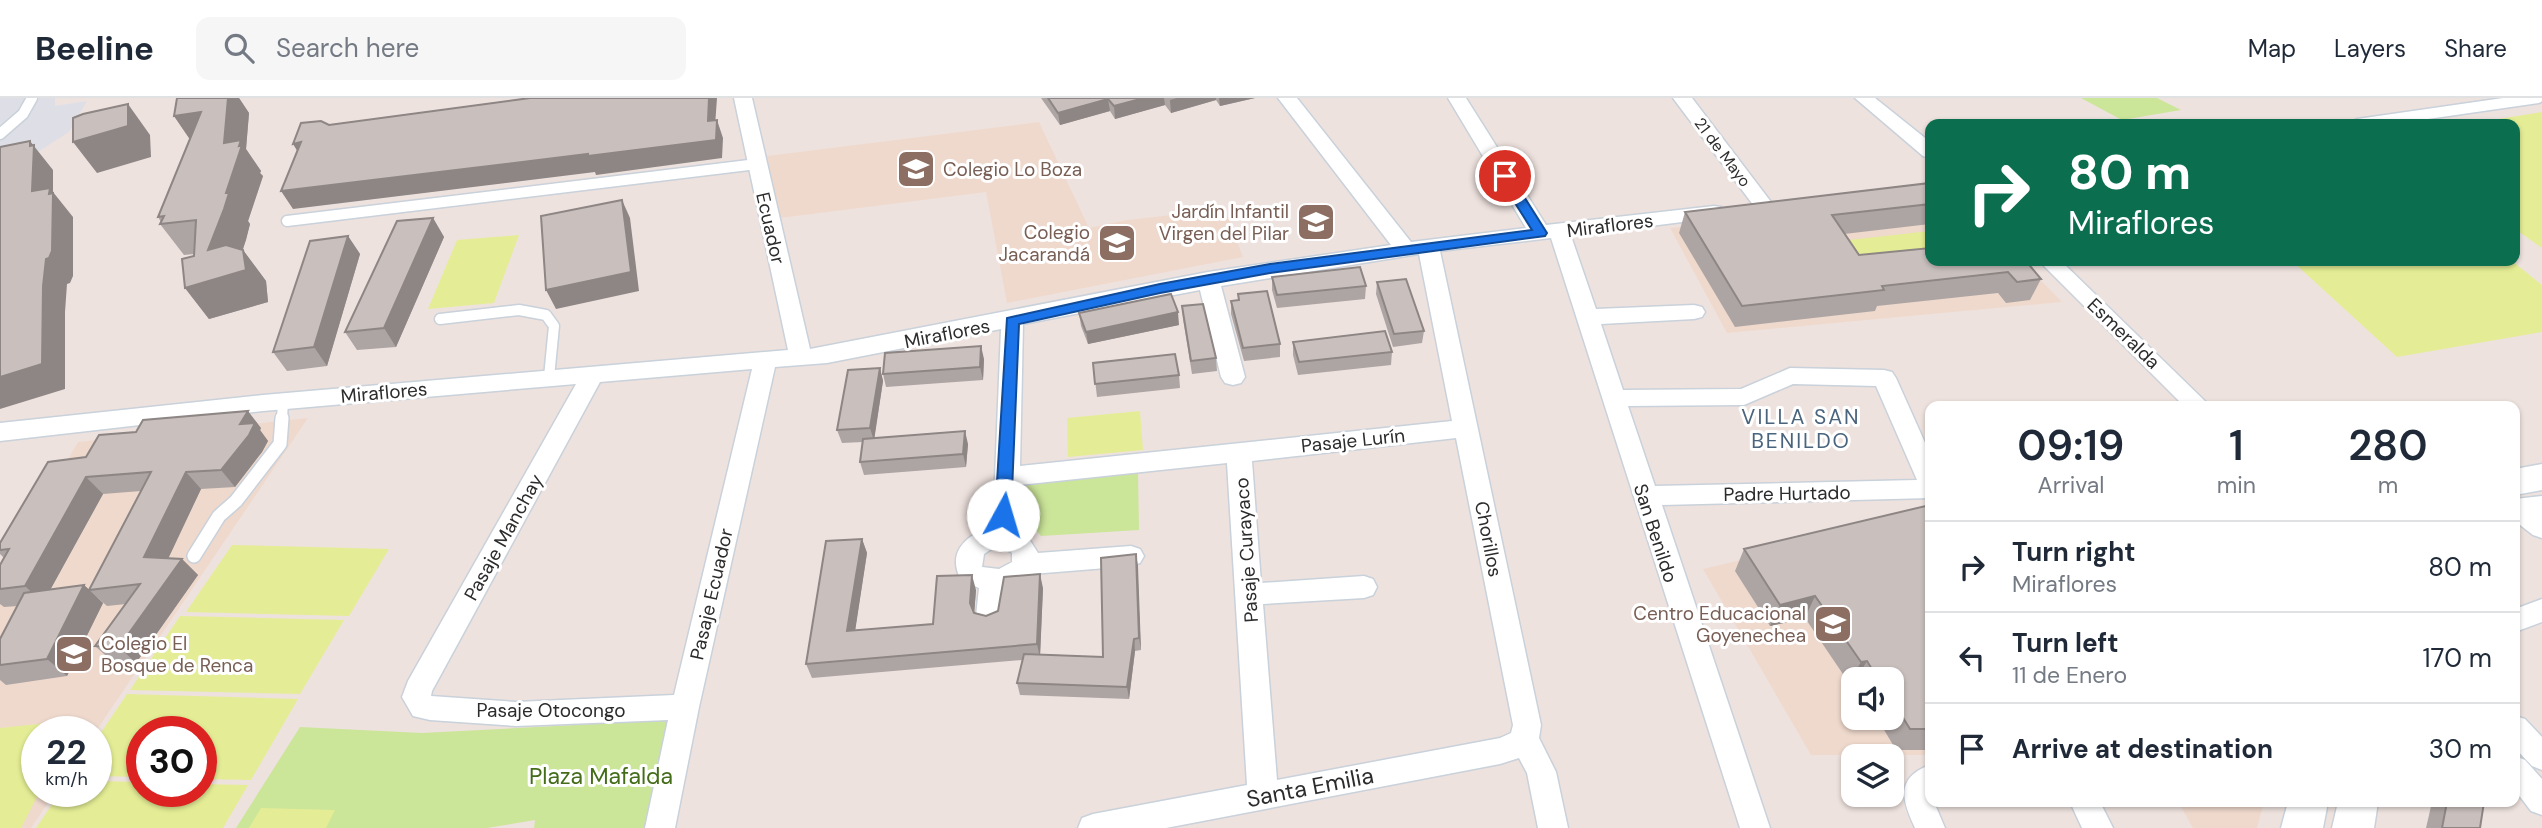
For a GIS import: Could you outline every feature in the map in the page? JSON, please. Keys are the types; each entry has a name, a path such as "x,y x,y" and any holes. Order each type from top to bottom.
{"main road":[{"path":"2527,509 2542,477"},
{"path":"2302,828 2307,807"},
{"path":"2353,828 2357,807"}],"street":[{"name":"Ecuador","path":"743,98 801,358"},
{"name":"Chorillos","path":"1287,98 1416,247 1467,428 1527,725 1524,739 1541,772 1553,828"},
{"name":"San Benildo","path":"1458,98 1550,232 1586,317 1755,828"},
{"name":"21 de Mayo","path":"1682,98 1764,206"},
{"path":"1864,98 1925,148"},
{"name":"Miraflores","path":"0,432 283,401 594,373 801,358 859,350 1012,321 1208,279 1416,247 1788,203"},
{"name":"Esmeralda","path":"2054,266 2193,401"},
{"path":"1208,279 1233,377"},
{"path":"1586,317 1694,312"},
{"path":"1001,534 1007,477 1012,321"},
{"name":"Pasaje Ecuador","path":"660,828 685,707 765,361"},
{"name":"Pasaje Manchay","path":"419,703 418,690 594,373"},
{"path":"1612,398 1744,397 1790,376 1884,378 1925,470"},
{"name":"Pasaje Lurín","path":"1238,453 1467,428"},
{"name":"Pasaje Curayaco","path":"1007,477 1238,453 1263,796"},
{"name":"Padre Hurtado","path":"1644,496 1925,489"},
{"path":"1001,534 1018,541 1024,548 1026,564 1019,572 993,582 970,573 967,557 973,546 988,537 1001,534"},
{"path":"1026,564 1131,556"},
{"path":"989,616 993,582"},
{"path":"1249,594 1364,587"},
{"path":"2520,619 2542,610"},
{"name":"Pasaje Otocongo","path":"419,703 430,708 516,713 685,707"},
{"path":"2520,733 2542,757"},
{"name":"Santa Emilia","path":"1093,828 1172,821 1263,796 1500,751 1524,739"},
{"path":"2520,775 2542,801"},
{"path":"1925,782 1918,801 1930,828"},
{"path":"2088,807 2098,828"}],"lane":[{"path":"0,135 23,114 32,98"},
{"path":"2393,119 2538,98"},
{"path":"287,221 757,164"},
{"path":"440,319 519,310 547,315 554,326 549,377"},
{"path":"194,556 219,516 236,501 280,444 283,401"}],"shaded area":[{"path":"0,98 55,98 55,106 87,101 69,132 38,152 0,161"},
{"path":"1039,122 1089,228 1127,220 1225,209 1243,257 1007,303 986,192 780,218 767,156"},
{"path":"1925,201 1925,266 2027,266 2062,302 1727,333 1670,228"},
{"name":"Colegio El Bosque de Renca","path":"308,418 106,716 21,716 21,807 45,807 31,828 0,828 0,576 78,442"},
{"name":"Centro Educacional Goyenechea","path":"1925,517 1925,755 1904,755 1904,744 1841,744 1841,755 1811,755 1703,569"},
{"path":"2181,807 2263,807 2257,828 2193,828"}],"green space":[{"path":"2081,98 2157,98 2181,110 2128,119 2120,119"},
{"path":"2542,112 2542,248 2520,233 2520,119 2499,119"},
{"path":"1925,232 1925,262 1870,269 1849,240"},
{"path":"519,235 494,303 428,309 457,240"},
{"path":"2297,266 2518,266 2542,285 2542,332 2397,357"},
{"path":"1140,411 1143,450 1068,457 1067,418"},
{"path":"1138,472 1139,530 1041,536 1025,518 1027,479"},
{"path":"232,545 389,549 349,616 186,612"},
{"path":"180,616 344,620 300,694 130,690"},
{"path":"127,694 298,699 251,780 217,779 217,716 126,716 126,777 112,776 112,716"},
{"name":"Plaza Mafalda","path":"670,720 645,828 534,828 535,820 487,828 236,828 300,727 422,733"},
{"path":"21,726 21,807 32,807 21,828 0,828 0,728"},
{"path":"112,781 126,782 126,807 217,807 217,784 248,785 223,828 36,828 50,807 112,807"},
{"path":"261,808 335,810 326,828 249,828"}],"building":[{"path":"177,98 228,98 224,143 241,140 239,146 242,145 226,193 229,193 224,209 208,250 226,245 243,250 246,270 185,288 182,259 194,256 196,220 160,224 164,216 158,217 201,112 174,116"},
{"path":"530,98 709,98 708,121 717,120 716,140 281,191 301,142 293,144 301,123 321,121 329,125"},
{"path":"1048,98 1144,98 1114,106 1108,99 1058,113"},
{"path":"128,104 128,126 73,142 73,118"},
{"path":"30,141 30,146 34,145 32,191 50,188 49,194 53,193 52,251 46,259 43,286 42,364 0,377 0,147"},
{"path":"1925,184 1925,205 1832,215 1859,255 1925,248 1925,266 2030,266 2041,279 2017,282 2008,272 1882,286 1884,290 1742,306 1685,212"},
{"path":"622,200 631,272 546,290 541,216"},
{"path":"433,218 384,328 345,332 397,221"},
{"path":"348,236 314,347 273,352 310,241"},
{"path":"1360,267 1366,286 1277,295 1272,277"},
{"path":"1406,279 1424,331 1394,334 1377,282"},
{"path":"1267,291 1280,344 1243,348 1231,301 1239,300 1238,294"},
{"path":"1171,294 1178,312 1086,332 1079,313"},
{"path":"1203,304 1216,358 1191,361 1182,306"},
{"path":"1385,331 1392,352 1299,362 1293,342"},
{"path":"981,346 980,367 883,374 885,353"},
{"path":"1175,354 1179,375 1095,384 1093,363"},
{"path":"880,368 870,428 837,430 848,370"},
{"path":"248,411 240,424 255,423 249,435 221,470 186,472 144,557 182,559 119,647 95,646 140,584 89,590 151,472 86,477 25,586 0,589 0,565 9,549 0,550 0,543 48,462 86,457 99,435 136,432 143,420"},
{"path":"965,431 963,454 860,462 863,439"},
{"path":"1925,506 1925,729 1910,729 1904,719 1904,667 1871,667 1867,661 1861,662 1815,596 1780,605 1744,549"},
{"path":"862,539 847,631 933,624 937,576 972,575 970,603 974,613 986,616 998,611 1004,577 1040,574 1037,644 806,664 826,541"},
{"path":"1136,554 1139,638 1134,639 1127,687 1017,683 1024,654 1103,657 1101,558"},
{"path":"84,585 47,659 0,665 0,639 24,593"},
{"path":"2446,807 2483,807 2480,828 2442,828"}],"place":[{"name":"Colegio Lo Boza","path":"916,169"},
{"name":"Jardín Infantil Virgen del Pilar","path":"1316,222"},
{"name":"Colegio Jacarandá","path":"1117,243"},
{"name":"Centro Educacional Goyenechea","path":"1833,624"},
{"name":"Colegio El Bosque de Renca","path":"74,654"}],"district":[{"name":"VILLA SAN BENILDO","path":"1801,429"}],"route":[{"path":"1003,515 1007,477 1012,321 1160,288 1270,268 1540,233 1505,176"}]}
